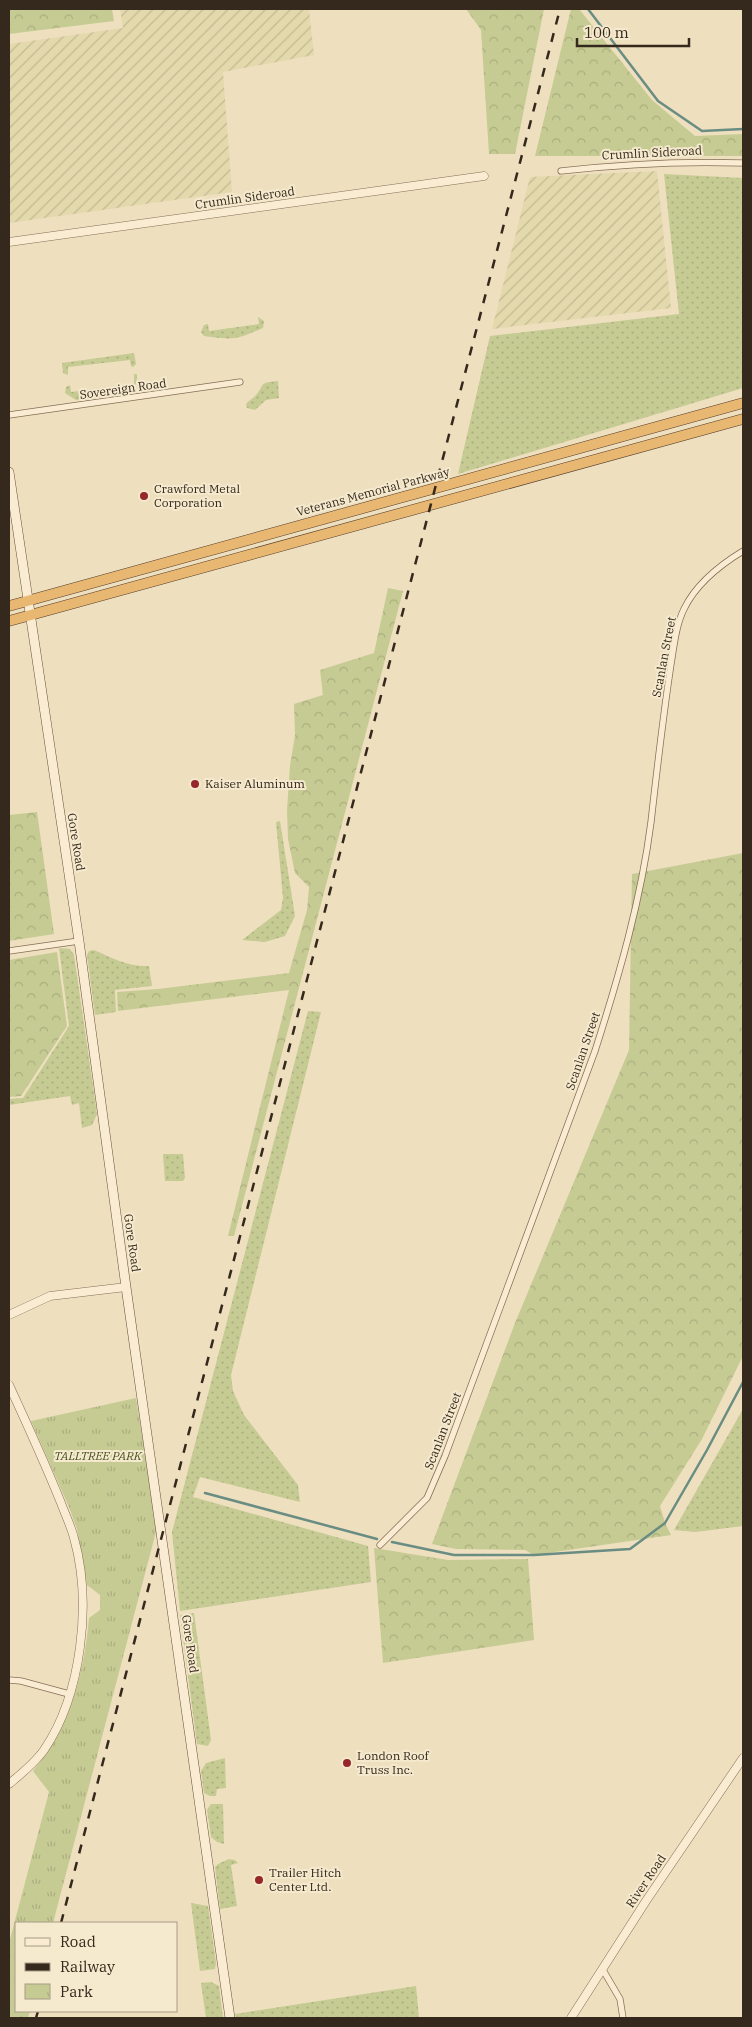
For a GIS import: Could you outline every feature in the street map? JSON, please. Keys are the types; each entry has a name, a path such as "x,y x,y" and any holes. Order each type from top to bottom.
{"highway":[{"name":"Veterans Memorial Parkway","path":"9,606 743,403"},
{"path":"9,621 743,419"}],"main road":[{"name":"Gore Road","path":"9,472 79,941 230,2018"}],"street":[{"name":"Crumlin Sideroad","path":"561,171 619,164 743,163"},
{"name":"Crumlin Sideroad","path":"9,242 484,176"},
{"name":"Sovereign Road","path":"9,415 240,382"},
{"name":"Scanlan Street","path":"380,1545 427,1498 441,1465 604,1024 640,888 651,824 666,692 675,641 684,609 705,580 743,551"},
{"path":"9,951 79,941"},
{"path":"9,1315 50,1296 126,1287"},
{"path":"9,1385 52,1480 74,1538 82,1578 83,1624 77,1668 59,1723 44,1750 28,1768 9,1784"},
{"path":"9,1680 21,1681 68,1694"},
{"name":"River Road","path":"571,2018 646,1901 743,1758"},
{"path":"603,1970 620,1999 623,2018"}],"shaded area":[{"path":"120,9 309,9 314,55 223,72 232,192 9,223 9,44 123,28"},
{"path":"657,171 671,308 492,329 530,177"}],"green space":[{"path":"9,9 112,9 114,21 9,34"},
{"path":"466,9 544,9 515,154 489,154 481,30"},
{"path":"571,9 579,9 652,100 695,136 743,134 743,156 535,156"},
{"path":"664,174 743,178 743,388 458,474 490,336 679,314"},
{"path":"258,317 264,321 263,328 240,337 204,336 201,332 204,325 208,324 209,331 259,324"},
{"path":"134,353 136,364 133,367 130,360 68,367 68,375 63,373 62,363"},
{"path":"134,374 137,374 136,383 134,388 127,393 76,400 65,393 66,387 70,385 71,392 134,384"},
{"path":"278,381 279,398 266,400 255,410 247,408 246,404 255,396 263,384"},
{"path":"388,588 403,591 234,1236 228,1236 289,990 118,1011 117,992 158,989 289,973 307,910 309,887 295,873 288,839 287,810 290,766 295,735 294,704 323,695 320,670 374,653"},
{"path":"37,812 54,934 9,941 9,815"},
{"path":"280,821 295,916 285,936 265,942 242,940 281,910 283,898 276,822"},
{"path":"743,853 743,1356 702,1439 660,1506 671,1535 534,1555 525,1550 456,1549 432,1544 515,1323 629,1050 632,874"},
{"path":"59,948 70,949 74,955 97,1114 92,1125 82,1128 79,1103 72,1105 70,1096 9,1105 9,1099 23,1098 69,1026"},
{"path":"94,950 114,959 149,966 152,986 115,990 116,1012 95,1015 87,955 89,951"},
{"path":"57,952 67,1026 21,1096 9,1097 9,960"},
{"path":"308,1011 321,1012 231,1375 233,1391 244,1415 298,1485 300,1502 200,1477 193,1497 368,1546 371,1582 180,1611 172,1532"},
{"path":"163,1154 183,1154 185,1178 183,1181 165,1181"},
{"name":"TALLTREE PARK","path":"136,1398 157,1528 53,1922 15,1922 15,2012 30,2012 28,2018 9,2018 9,1943 49,1792 33,1771 46,1754 66,1718 79,1679 89,1618 100,1610 100,1595 87,1585 77,1529 69,1507 31,1421"},
{"path":"743,1409 743,1526 696,1532 674,1530"},
{"path":"374,1548 448,1560 528,1559 534,1640 383,1663"},
{"path":"194,1613 211,1740 208,1746 197,1744 180,1615"},
{"path":"225,1758 226,1788 217,1789 216,1796 210,1796 204,1793 201,1771 206,1763"},
{"path":"211,1804 223,1804 224,1844 217,1842 211,1837 207,1810"},
{"path":"229,1859 235,1860 238,1863 231,1865 237,1906 220,1909 215,1867"},
{"path":"191,1903 208,1906 216,1963 215,1969 200,1971"},
{"path":"211,1982 219,1986 223,2018 206,2018 201,1983"},
{"path":"416,1986 419,2018 236,2018 235,2014"}],"waterway":[{"path":"588,9 658,101 702,131 743,129"},
{"path":"392,1542 454,1555 534,1555 630,1549 665,1523 743,1382"},
{"path":"205,1493 377,1539"}],"railway":[{"path":"61,1922 560,9"},
{"path":"36,2018 38,2012"}],"place":[{"name":"Crawford Metal Corporation","path":"144,496"},
{"name":"Kaiser Aluminum","path":"195,784"},
{"name":"London Roof Truss Inc.","path":"347,1763"},
{"name":"Trailer Hitch Center Ltd.","path":"259,1880"}]}
